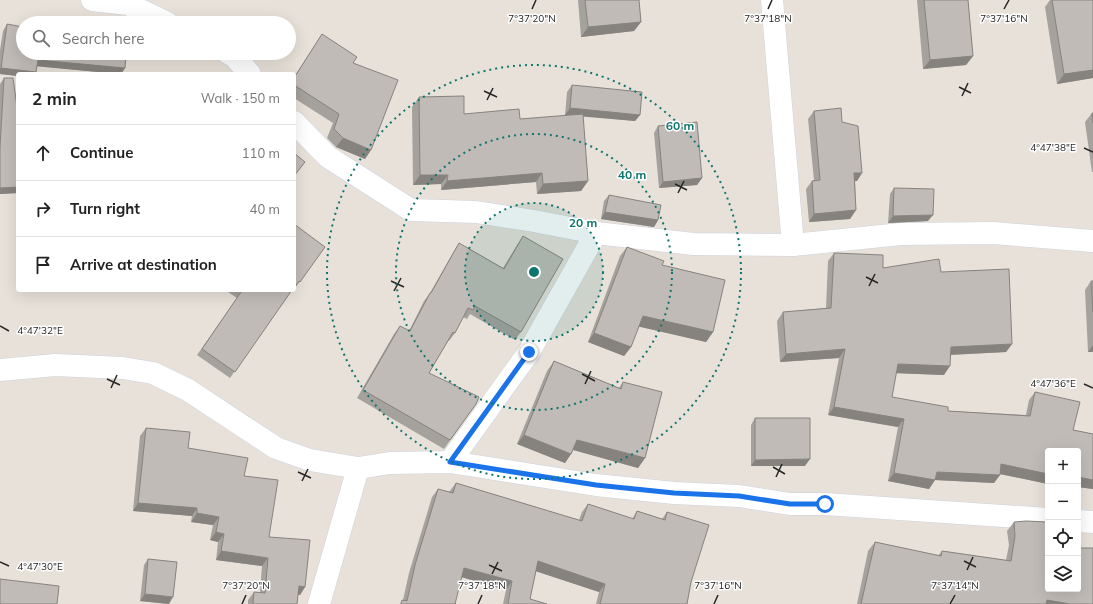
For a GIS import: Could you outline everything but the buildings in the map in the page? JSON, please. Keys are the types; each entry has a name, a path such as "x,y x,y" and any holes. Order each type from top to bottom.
{"street":[{"path":"92,0 128,4 153,16"},
{"path":"772,0 793,246"},
{"path":"238,60 248,72"},
{"path":"296,124 328,157 411,210 476,212 534,220 596,233 693,244 793,246 901,234 993,233 1093,241"},
{"path":"450,462 529,352 596,233"},
{"path":"0,370 55,365 122,368 153,373 188,390 276,448 310,460 358,468 390,463 450,462 596,485 674,493 739,496 790,504 825,504 1045,519"},
{"path":"319,604 358,468"},
{"path":"1081,521 1093,522"}],"route":[{"path":"529,352 450,462 596,485 674,493 739,496 790,504 825,504"}]}
